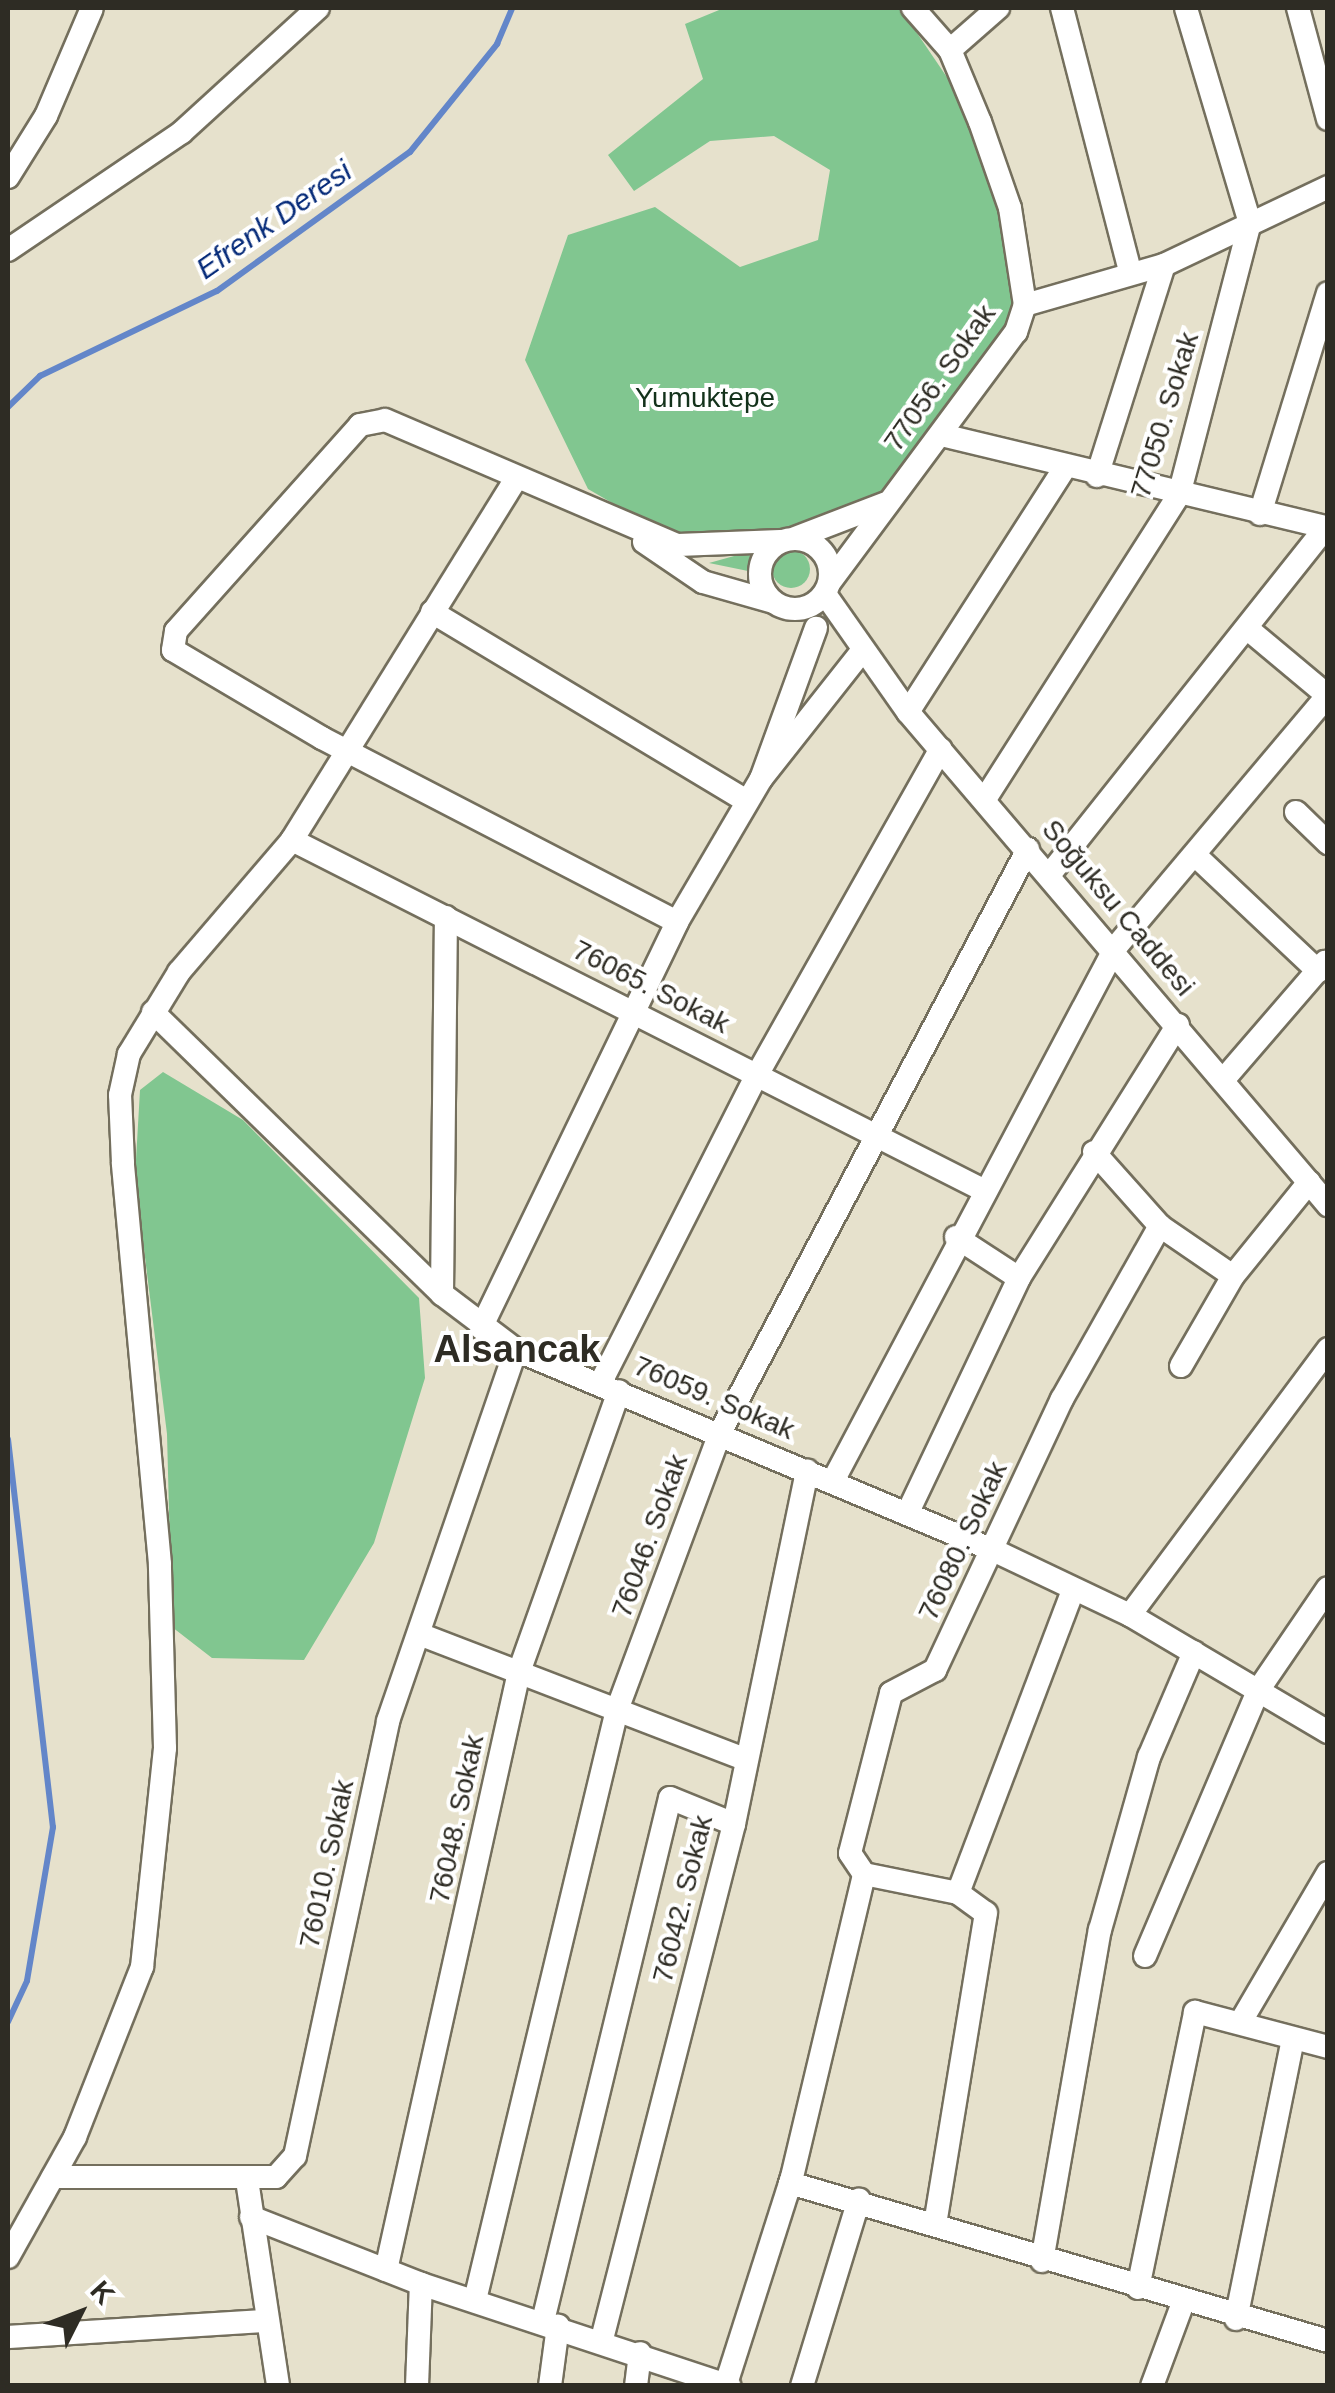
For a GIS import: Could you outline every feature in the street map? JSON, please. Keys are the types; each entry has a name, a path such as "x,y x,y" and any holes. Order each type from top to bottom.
{"street":[{"path":"11,167 92,8"},
{"path":"8,250 182,132 318,8"},
{"name":"77056. Sokak","path":"827,588 886,503 942,435 1016,332 1025,305 1010,208 950,50 913,8"},
{"path":"950,50 998,8"},
{"path":"1062,8 1130,271"},
{"path":"1186,8 1250,223"},
{"path":"1298,8 1328,119"},
{"path":"1025,305 1130,271 1164,265 1328,187"},
{"name":"77050. Sokak","path":"984,799 1178,495 1250,223"},
{"path":"1097,476 1164,265"},
{"path":"1260,514 1328,293"},
{"path":"677,922 174,650 176,631 360,424 385,420 620,527 676,545 789,539 886,503"},
{"path":"942,435 1097,476 1327,528 1050,874"},
{"path":"908,712 1064,468"},
{"path":"8,2257 53,2177 142,1967 165,1748 160,1564 120,1095 153,1012 292,840 345,745 515,480"},
{"path":"481,1328 677,922 761,778 864,650 811,618 773,602 703,582 620,527"},
{"path":"761,778 811,618 827,588 820,548 789,539"},
{"path":"773,602 760,572 789,539"},
{"name":"Soğuksu Caddesi","path":"827,588 908,712 1115,948 1328,1205"},
{"path":"432,612 746,800"},
{"path":"834,1479 981,1189 1115,948 1327,696 1248,629"},
{"name":"76048. Sokak","path":"386,2270 519,1672 610,1388 757,1074 941,750"},
{"path":"1296,812 1328,843"},
{"name":"76065. Sokak","path":"292,840 981,1189"},
{"name":"76046. Sokak","path":"475,2300 617,1710 721,1431 874,1133 1028,849"},
{"path":"1196,856 1323,965 1224,1078"},
{"path":"442,1294 446,917"},
{"name":"76059. Sokak","path":"153,1012 442,1294 481,1328 516,1350 834,1479 1130,1615 1328,1732"},
{"path":"908,1512 1019,1278 1094,1152 1178,1026"},
{"path":"1094,1152 1160,1226 1233,1276"},
{"path":"1181,1366 1233,1276 1309,1182"},
{"name":"76080. Sokak","path":"864,1874 850,1853 891,1693 935,1670 995,1552 1062,1399 1160,1226"},
{"path":"956,1238 1019,1278"},
{"name":"76010. Sokak","path":"53,2177 276,2178 296,2156 388,1721 516,1350"},
{"path":"1130,1615 1328,1350"},
{"name":"76042. Sokak","path":"602,2339 734,1824 742,1758 806,1470"},
{"path":"1145,1956 1260,1689 1328,1588"},
{"path":"958,1894 1074,1590"},
{"path":"419,1634 742,1758"},
{"path":"1042,2261 1100,1930 1149,1756 1194,1652"},
{"path":"550,2386 551,2323 670,1798 734,1824"},
{"path":"1240,2023 1328,1873"},
{"path":"252,2217 421,2284 602,2339 728,2385 790,2183 864,1874 958,1894 986,1913 935,2224"},
{"path":"1138,2288 1194,2012 1328,2048"},
{"path":"1236,2319 1293,2039"},
{"path":"247,2180 265,2322 278,2386"},
{"path":"790,2183 859,2200 1042,2261 1184,2300 1236,2319 1328,2340"},
{"path":"802,2386 859,2200"},
{"path":"417,2386 421,2284"},
{"path":"1152,2386 1184,2300"},
{"path":"8,2337 265,2322"},
{"path":"636,2386 640,2353"}],"green space":[{"name":"Yumuktepe","path":"724,8 900,8 957,92 1004,213 1013,299 1003,335 895,481 870,501 772,537 666,534 588,489 525,360 568,235 655,207 740,267 818,240 830,170 774,136 710,141 634,191 608,155 703,79 685,24"},
{"path":"791,550 804,556 810,569 804,582 791,588 778,582 772,569 778,556"},
{"path":"752,551 748,571 709,563"},
{"path":"163,1072 243,1120 419,1298 425,1378 374,1543 304,1660 212,1658 172,1627 167,1434 135,1177 140,1090"}],"waterway":[{"name":"Efrenk Deresi","path":"8,407 40,376 217,291 410,152 497,44 512,8"},
{"name":"Efrenk Deresi","path":"8,1439 53,1827 27,1981 8,2022"}],"district":[{"name":"Alsancak","path":"517,1350"}]}
